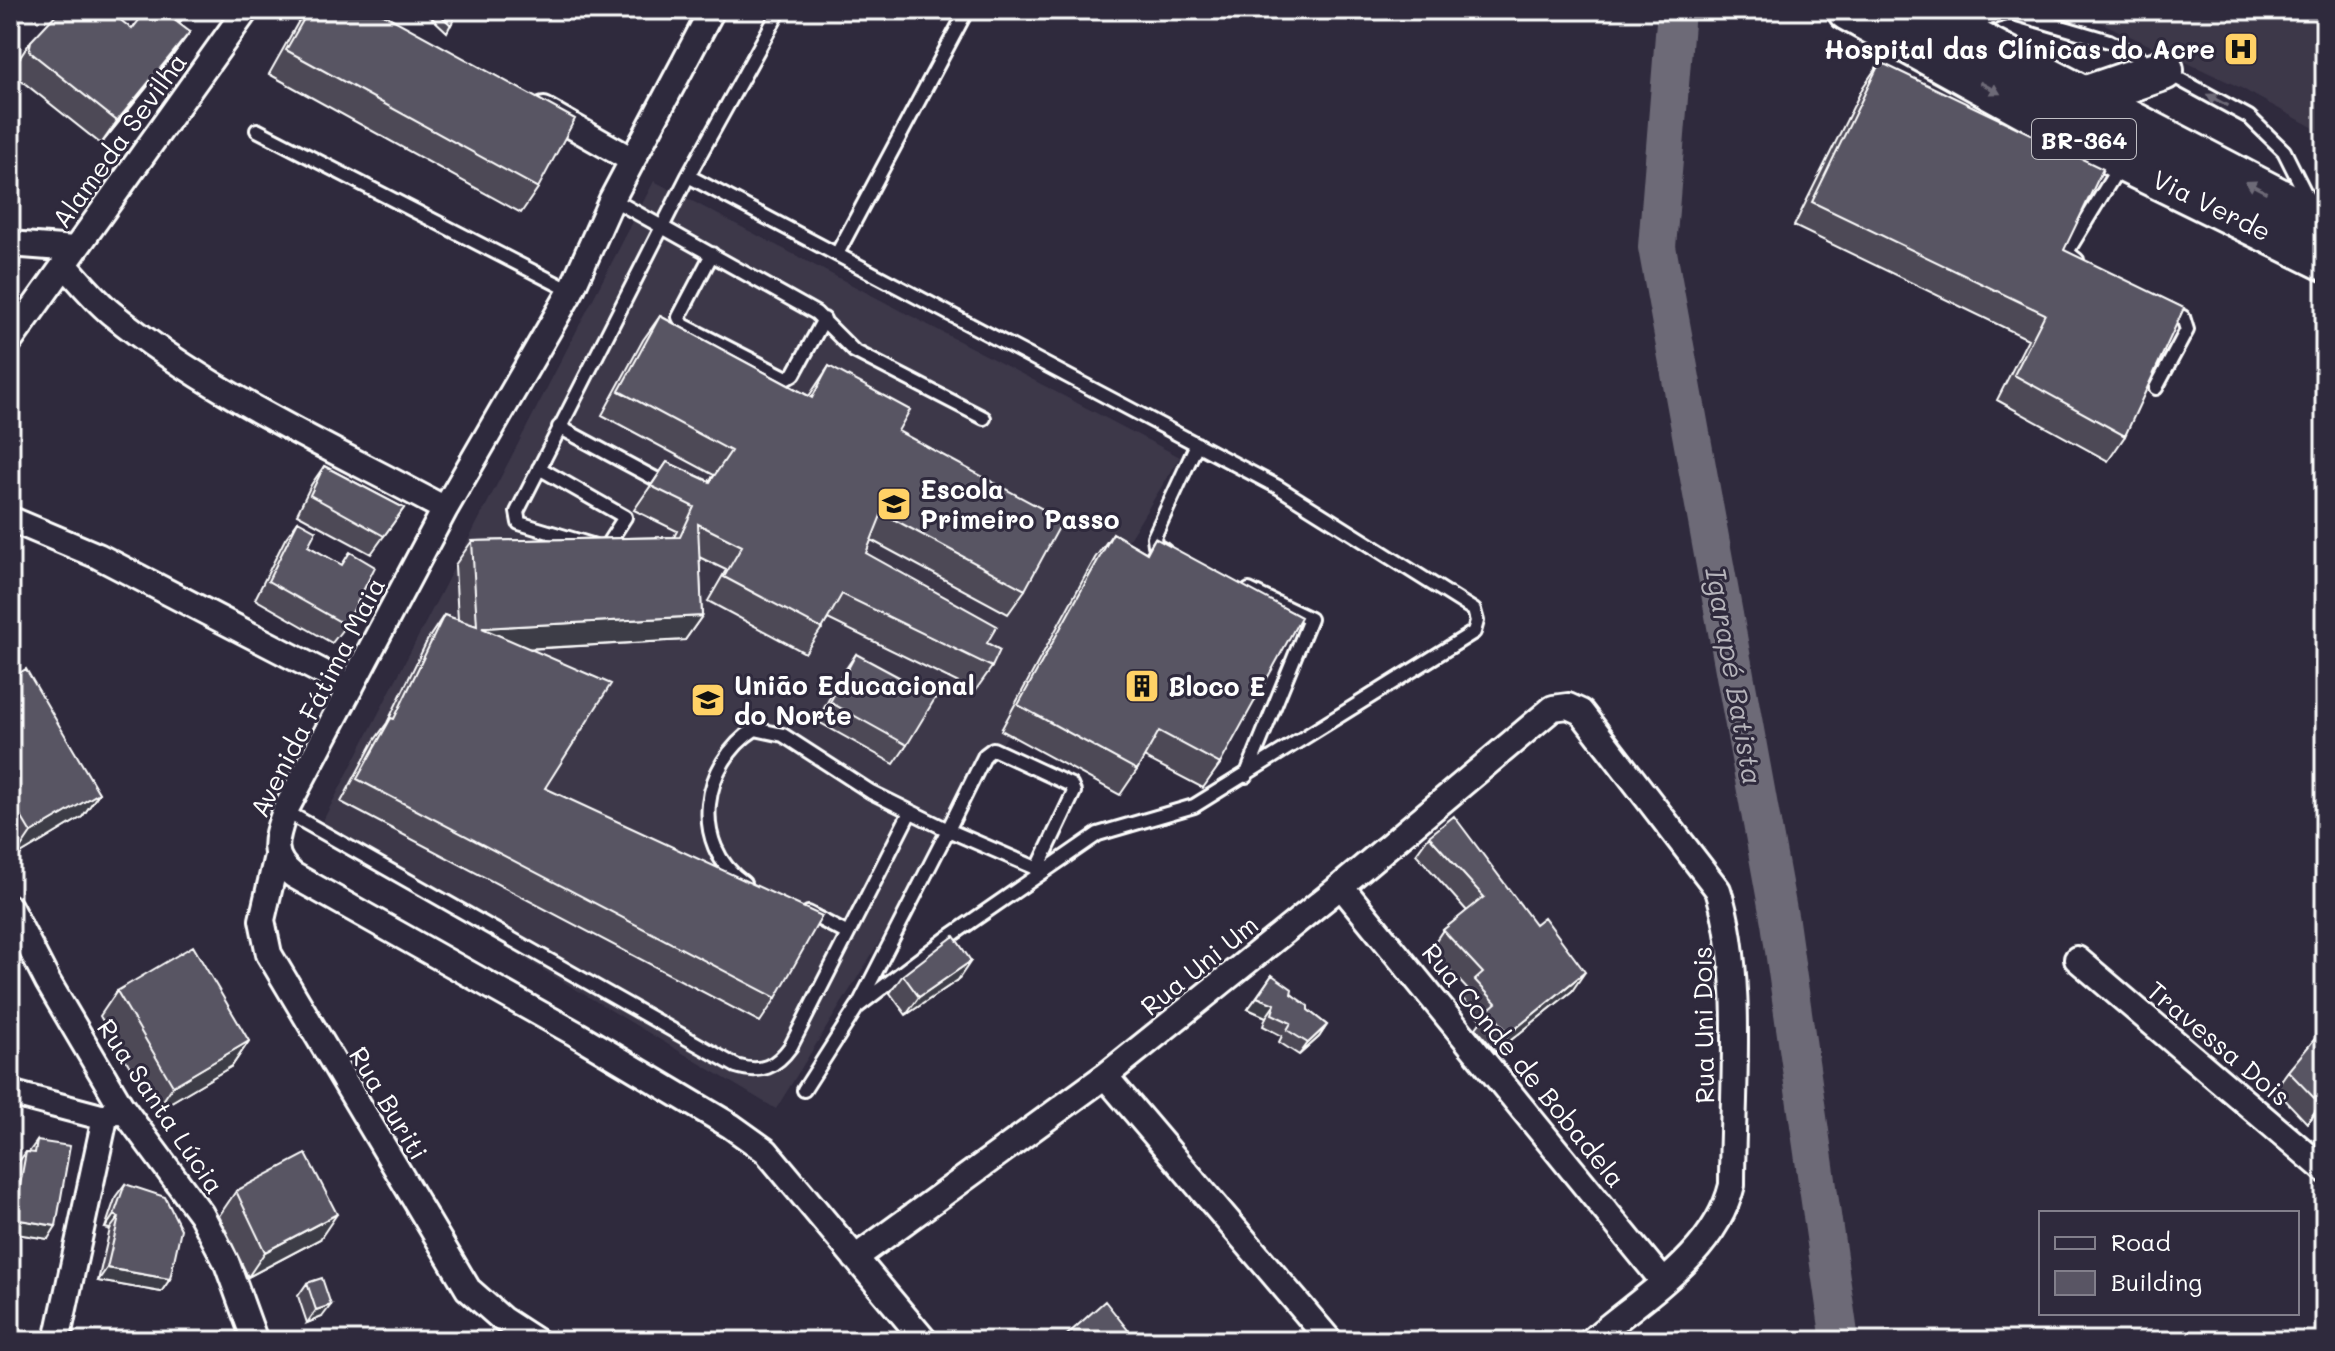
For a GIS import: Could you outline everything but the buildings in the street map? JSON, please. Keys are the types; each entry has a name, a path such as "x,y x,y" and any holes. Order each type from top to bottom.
{"main road":[{"name":"Via Verde","path":"1848,10 2123,161 2325,260"},
{"name":"Via Verde","path":"1917,10 2322,221"},
{"path":"2084,97 2163,70"}],"street":[{"name":"Alameda Sevilha","path":"10,341 246,10"},
{"name":"Avenida Fátima Maia","path":"712,10 612,199 571,291 445,509 285,811 275,839 276,860 293,875 578,1035 731,1126 766,1151 925,1341"},
{"path":"522,97 632,160"},
{"path":"10,244 69,257 109,311 167,354 256,408 445,509"},
{"path":"10,519 135,574 351,687"},
{"name":"Rua Uni Um","path":"855,1258 1105,1076 1341,886 1553,708 1568,706"},
{"name":"Rua Uni Dois","path":"1568,706 1581,712 1718,890 1728,921 1733,959 1732,1185 1716,1228 1700,1248 1591,1341"},
{"name":"Rua Buriti","path":"276,860 262,920 269,954 468,1289 502,1319 536,1341"},
{"name":"Rua Conde de Bobadela","path":"1341,886 1662,1280"},
{"name":"Rua Santa Lúcia","path":"10,908 113,1112 201,1214 226,1261 255,1341"},
{"name":"Travessa Dois","path":"2077,959 2325,1170"},
{"path":"1105,1076 1330,1341"},
{"path":"10,1093 113,1112 57,1341"}],"lane":[{"path":"539,468 625,517 607,545 599,547 519,523 517,512 559,427 688,176 780,10"},
{"path":"837,254 967,10"},
{"path":"1952,28 2010,12 2109,41 2249,117 2284,151 2322,221"},
{"path":"257,130 571,291"},
{"path":"2094,269 2067,252 2123,161"},
{"path":"688,176 1278,487 1474,610 1477,621 1474,632 1246,776 1179,812 1098,834 1042,870 857,1007"},
{"path":"612,199 824,319 854,351 984,418"},
{"path":"712,254 679,317 683,325 787,378 794,374 824,319"},
{"path":"2156,388 2187,330 2183,317 2157,304"},
{"path":"559,427 670,486"},
{"path":"1173,554 1155,545 1154,537 1197,444"},
{"path":"1241,586 1310,619 1246,776"},
{"path":"760,891 735,876 725,865 711,831 707,806 712,783 730,751 755,729 783,735 910,812 1042,870"},
{"path":"804,1090 857,1007 985,755 993,749 1073,788 1042,870"},
{"path":"285,811 736,1066 751,1071 779,1063 791,1046 910,812"},
{"path":"797,908 848,934"}],"shaded area":[{"name":"Hospital das Clínicas do Acre","path":"2074,10 2325,10 2325,134 2239,87"},
{"name":"União Educacional do Norte","path":"654,181 1180,457 776,1109 316,834"}],"waterway":[{"name":"Igarapé Batista","path":"1676,10 1657,247 1780,922 1840,1341"}],"place":[{"name":"Hospital das Clínicas do Acre","path":"2241,49"},
{"name":"Escola Primeiro Passo","path":"894,504"},
{"name":"Bloco E","path":"1142,686"},
{"name":"União Educacional do Norte","path":"708,700"}]}
